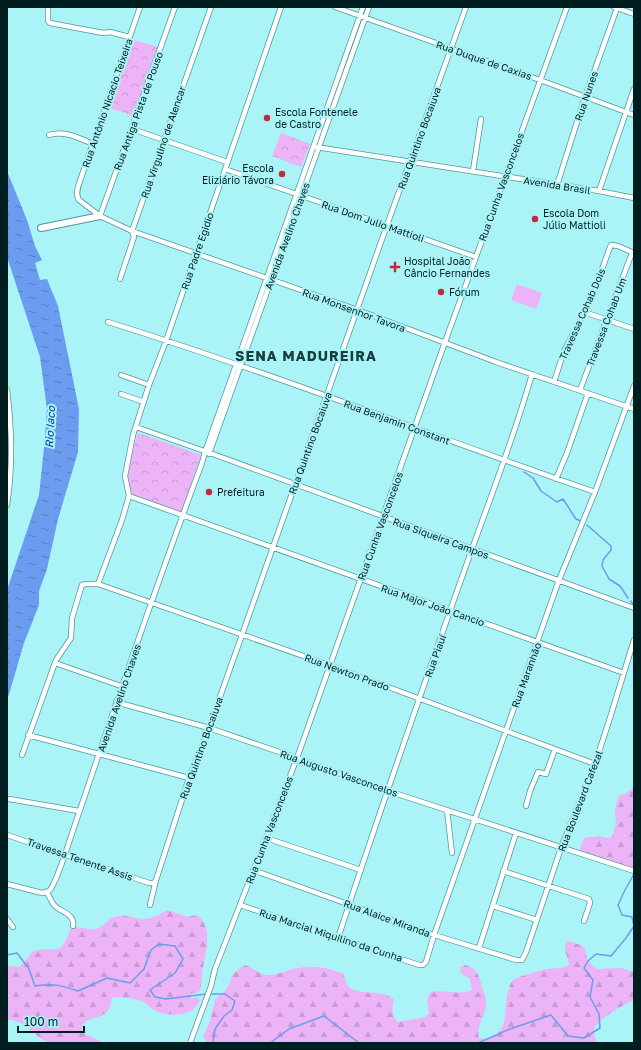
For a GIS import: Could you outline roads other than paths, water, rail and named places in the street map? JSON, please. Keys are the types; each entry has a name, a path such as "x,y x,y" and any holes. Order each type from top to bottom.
{"street":[{"path":"48,7 48,22 102,33 110,32 129,37"},
{"name":"Rua Antônio Nicacio Teixeira","path":"79,200 77,197 77,192 92,144 140,7"},
{"name":"Rua Antiga Pista de Pouso","path":"100,216 175,7"},
{"name":"Rua Virgulino de Alencar","path":"120,278 134,237 132,231 211,7"},
{"name":"Rua Padre Egidio","path":"128,496 125,476 129,448 149,385 166,341 281,7"},
{"name":"Rua Duque de Caxias","path":"335,7 634,115"},
{"name":"Avenida Avelino Chaves","path":"363,7 363,17"},
{"name":"Avenida Avelino Chaves","path":"46,892 50,890 66,854 121,686 202,464 208,452 268,279 363,17 369,7"},
{"name":"Rua Quintino Bocaiuva","path":"150,905 155,881 189,778 209,728 466,7"},
{"name":"Rua Cunha Vasconcelos","path":"190,1043 211,986 214,969 297,758 414,428 567,7"},
{"path":"616,8 634,14"},
{"name":"Rua Nunes","path":"557,185 585,97 616,8"},
{"path":"598,191 634,89"},
{"path":"473,171 481,119"},
{"path":"132,129 227,162"},
{"path":"49,135 58,133 64,134 92,144"},
{"name":"Avenida Brasil","path":"316,147 505,176 634,198"},
{"name":"Rua Dom Julio Mattioli","path":"225,169 298,196 476,257"},
{"name":"Rua Monsenhor Tavora","path":"79,200 100,216 132,231 358,310 496,362 634,409"},
{"path":"41,228 100,216"},
{"name":"Travessa Cohab Dois","path":"554,382 564,351 590,300 610,247 615,245 633,253"},
{"name":"Travessa Cohab Um","path":"580,390 633,253"},
{"path":"584,312 634,329"},
{"name":"Rua Benjamin Constant","path":"108,322 327,396 595,492"},
{"name":"Rua Piauí","path":"338,938 419,699 472,548 505,461 532,374"},
{"path":"121,375 149,385"},
{"name":"Rua Maranhão","path":"423,965 426,962 434,935 559,580 595,492 634,386"},
{"path":"7,390 12,434 12,472 7,505"},
{"path":"556,479 570,446 588,393"},
{"path":"121,394 144,402"},
{"name":"Rua Siqueira Campos","path":"136,427 634,608"},
{"path":"22,755 59,653 71,638 72,618 82,585 98,584 122,520 128,496"},
{"name":"Rua Major João Cancio","path":"128,496 273,547 360,580 624,672"},
{"name":"Rua Newton Prado","path":"98,584 329,665 595,764"},
{"name":"Rua Boulevard Cafezal","path":"522,960 561,848 595,764 634,640"},
{"path":"55,663 121,686"},
{"name":"Rua Augusto Vasconcelos","path":"116,702 209,728 388,791 632,870"},
{"path":"28,735 189,778"},
{"path":"526,806 530,791 538,772 546,774 555,749"},
{"path":"9,799 79,811"},
{"path":"447,810 452,853"},
{"path":"479,948 516,833"},
{"name":"Travessa Tenente Assis","path":"7,835 149,883 155,881"},
{"path":"266,838 361,870"},
{"name":"Rua Alaice Miranda","path":"253,870 434,935 516,960 522,960"},
{"path":"503,871 583,897 590,901 584,921"},
{"path":"7,884 42,893 46,892 52,898 53,904 72,918 73,926"},
{"name":"Rua Marcial Miquilino da Cunha","path":"240,905 423,965"},
{"path":"493,906 537,920"},
{"path":"7,919 13,927"}],"water":[{"name":"Rio Iaco","path":"7,171 27,220 35,246 42,260 35,263 40,280 47,279 58,306 79,409 78,452 58,519 47,569 39,591 39,605 24,643 7,701 7,590 39,495 47,409 40,357 7,257"}],"waterway":[{"path":"524,472 533,478 541,491 557,502 563,499 576,519 581,521"},
{"path":"587,525 611,546 611,550 603,560 602,566 609,579 620,586 628,598"},
{"path":"631,601 634,606"},
{"path":"478,1043 510,1029 551,1015 568,1036 584,1038 600,1028 599,1014 590,997 593,980 584,968 588,961 596,954 611,956 634,926 632,917 622,915 618,905 634,874"},
{"path":"7,955 17,953 29,969 35,986 57,985 78,991 107,978 130,983 144,969 151,950 159,944 175,946 183,959 175,973 150,990 155,997 166,999 206,994"},
{"path":"210,994 225,994 235,1001 232,1010 224,1016 215,1029 214,1043"},
{"path":"270,1043 289,1029 324,1016 359,1043"}],"place":[{"name":"Escola Fontenele de Castro","path":"267,118"},
{"name":"Escola Eliziário Távora","path":"282,174"},
{"name":"Escola Dom Júlio Mattioli","path":"535,219"},
{"name":"Hospital João Câncio Fernandes","path":"395,267"},
{"name":"Fórum","path":"441,292"},
{"name":"Prefeitura","path":"209,492"}],"district":[{"name":"SENA MADUREIRA","path":"306,356"}]}
